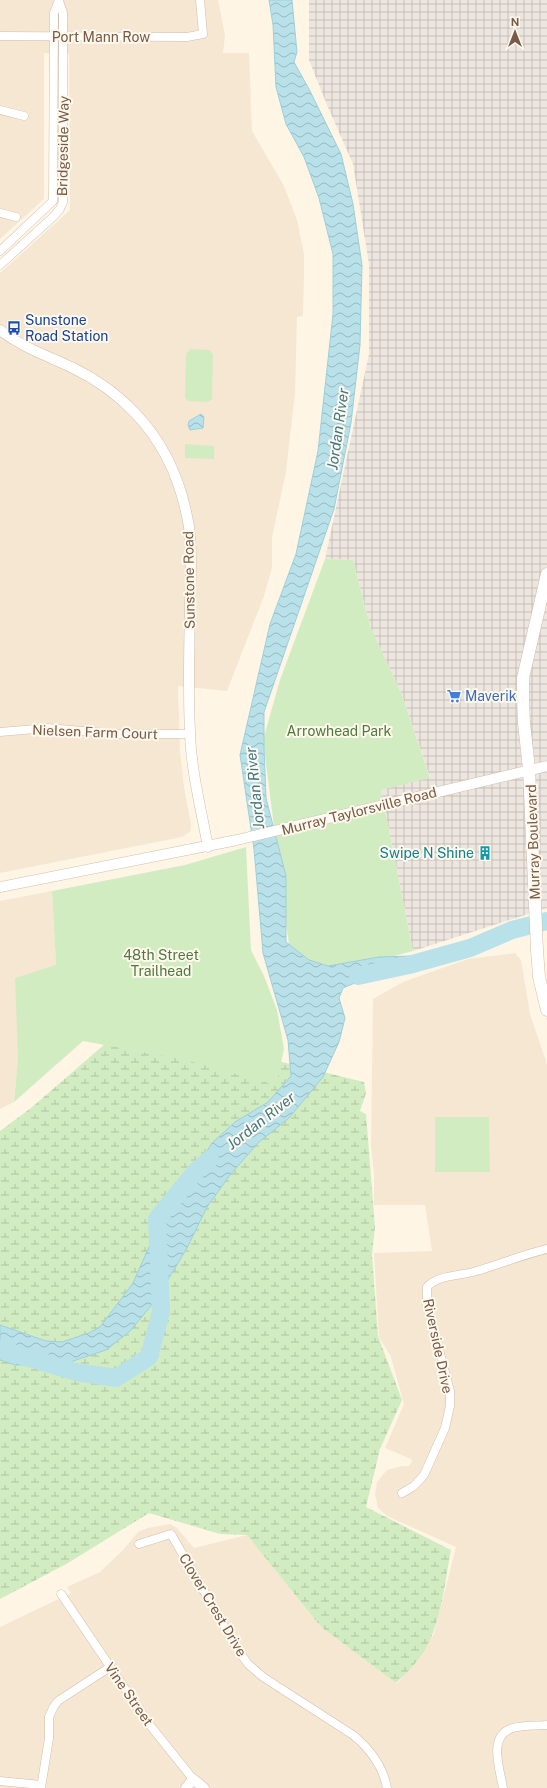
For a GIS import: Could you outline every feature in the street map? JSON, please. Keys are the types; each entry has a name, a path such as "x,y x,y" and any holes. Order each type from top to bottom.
{"main road":[{"name":"Murray Boulevard","path":"547,574 523,678 524,723 529,769 539,977 547,1010"}],"street":[{"name":"Port Mann Row","path":"0,36 187,37 203,34 200,0"},
{"name":"Bridgeside Way","path":"0,251 53,201 54,13 58,1"},
{"name":"Bridgeside Way","path":"0,265 60,210 63,202 63,13 58,1"},
{"path":"0,110 24,116"},
{"path":"0,213 16,218"},
{"name":"Sunstone Road","path":"0,330 30,350 73,368 107,388 127,405 146,425 160,445 174,470 179,485 189,535 190,734 208,846"},
{"name":"Nielsen Farm Court","path":"0,732 47,728 118,734 190,734"},
{"name":"Murray Taylorsville Road","path":"0,887 246,838 529,769 547,766"},
{"name":"Riverside Drive","path":"402,1493 414,1486 424,1475 445,1428 450,1406 450,1390 427,1305 427,1287 432,1281 473,1272 506,1260 547,1249"},
{"name":"Clover Crest Drive","path":"139,1544 171,1534 236,1647 248,1664 263,1677 353,1735 365,1745 381,1768 387,1788"},
{"name":"Vine Street","path":"61,1594 160,1738 193,1779 204,1788"},
{"path":"0,1781 41,1787 49,1738 49,1717 54,1706 58,1701 110,1667"},
{"path":"503,1788 497,1749 498,1740 512,1728 547,1725"},
{"path":"186,1788 193,1779"}],"shaded area":[{"path":"0,0 218,0 225,35 223,53 249,53 252,131 284,186 297,220 304,254 304,275 303,316 297,317 295,392 286,472 272,537 272,568 264,596 227,691 178,686 180,753 191,825 190,832 182,837 0,873 0,273 70,210 69,54 44,53 44,199 0,239"},
{"path":"309,0 547,0 547,908 413,951 381,790 430,777 402,695 370,626 353,560 325,559 369,354 369,264 353,164 309,60"},
{"path":"52,891 56,965 18,1057 14,1102 0,1109 0,901"},
{"path":"515,953 521,960 530,1014 547,1064 547,1788 0,1788 0,1627 71,1593 67,1587 100,1572 123,1550 138,1532 148,1528 170,1524 176,1527 194,1548 247,1535 321,1627 396,1683 398,1683 434,1634 456,1547 387,1516 378,1508 375,1494 377,1482 387,1470 402,1466 409,1466 412,1461 411,1459 385,1448 404,1404 391,1357 379,1337 374,1253 432,1251 425,1205 374,1205 374,1174 371,1146 373,999 403,982 468,959"}],"green space":[{"path":"190,349 209,350 213,354 212,399 208,402 188,401 185,398 186,354"},
{"path":"185,444 214,446 214,459 185,458"},
{"name":"Arrowhead Park","path":"325,559 353,560 370,626 402,695 430,778 381,790 413,951 344,969 315,965 289,945 263,740 280,680"},
{"name":"48th Street Trailhead","path":"246,847 251,950 264,976 277,1010 284,1049 276,1085 186,1060 83,1041 14,1102 18,1057 15,978 56,965 52,891 185,865"},
{"path":"121,1030 270,1059 364,1082 366,1093 360,1111 366,1114 375,1227 372,1255 378,1336 402,1400 380,1449 366,1507 451,1550 440,1608 431,1637 425,1650 417,1661 396,1683 321,1627 247,1535 220,1534 149,1513 68,1563 0,1599 0,1131 31,1108"},
{"path":"435,1117 489,1117 490,1172 435,1172"}],"water":[{"path":"269,0 292,0 297,52 294,62 341,154 353,204 362,265 360,345 351,423 334,509 264,712 266,798 286,876 286,942 309,960 328,966 379,957 411,956 390,968 343,988 339,998 345,1018 339,1042 323,1077 289,1118 258,1143 230,1175 207,1207 187,1248 155,1301 130,1331 106,1350 64,1364 15,1365 0,1360 0,1325 46,1341 62,1342 89,1333 100,1327 133,1283 152,1240 212,1143 235,1122 268,1102 291,1076 288,1040 263,953 254,849 240,755 270,624 296,554 318,451 333,314 333,254 319,198 304,157 286,124 276,87 273,25"},
{"path":"201,414 204,417 203,428 190,430 188,425 189,421"}],"waterway":[{"path":"358,976 409,965 470,948 512,930 547,921"},
{"name":"Jordan River","path":"0,1349 76,1372 116,1378 149,1357 161,1312 157,1219 196,1171 210,1159"}],"place":[{"name":"Sunstone Road Station","path":"14,328"},
{"name":"Maverik","path":"454,696"},
{"name":"Swipe N Shine","path":"485,853"}]}
